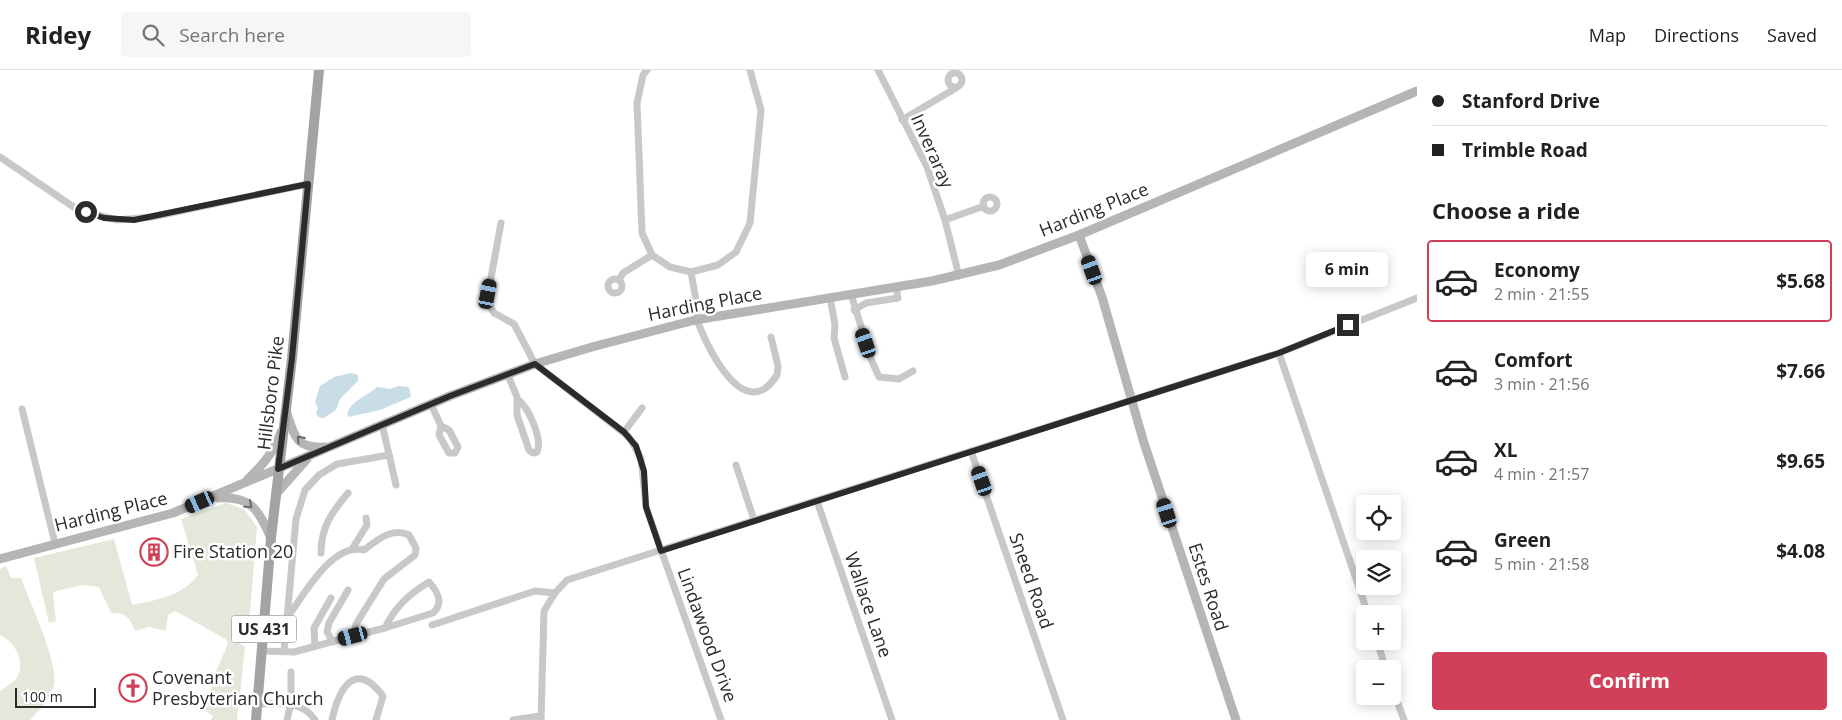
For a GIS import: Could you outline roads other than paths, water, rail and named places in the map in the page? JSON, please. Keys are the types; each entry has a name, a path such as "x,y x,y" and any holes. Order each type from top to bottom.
{"main road":[{"name":"Hillsboro Pike","path":"256,720 271,538 286,409 319,70"},
{"name":"Harding Place","path":"0,559 55,543 160,517 240,486 431,404 535,364 646,332 697,320 959,276 1014,260 1079,235 1417,90"},
{"name":"Estes Road","path":"1079,235 1102,297 1131,399 1236,720"},
{"path":"286,409 298,440 308,447 330,446"},
{"path":"240,486 264,464 276,447 284,425"},
{"path":"276,494 293,472 312,454"},
{"path":"210,498 230,497 244,499 262,518 271,538"}],"street":[{"path":"647,70 643,75 637,103 642,233 652,255 670,267 691,272 718,265 736,252 750,223 762,110 750,70"},
{"name":"Inveraray","path":"878,70 902,120 928,167 945,220 959,276"},
{"path":"902,120 956,88"},
{"path":"0,157 78,210 117,220 152,217 308,184"},
{"path":"945,220 984,206"},
{"path":"501,223 488,294 490,306 494,313 514,324 535,364"},
{"path":"619,280 623,273 652,255"},
{"path":"691,272 698,306 697,320 708,348 732,382 748,390 761,390 777,375 778,366 771,337"},
{"path":"854,310 866,304 898,298 896,287"},
{"path":"851,294 854,310 875,372 879,377 900,378 913,371"},
{"path":"830,297 835,325 834,338 845,377"},
{"path":"513,720 541,718 544,611 555,593 568,580 1279,353 1417,298"},
{"path":"1279,353 1365,605"},
{"name":"Lindawood Drive","path":"535,364 624,432 636,446 641,458 646,507 721,720"},
{"path":"508,375 517,399 517,415 529,450 533,453 537,452 539,448 538,436 526,406 517,399"},
{"path":"431,404 441,426"},
{"path":"624,432 642,408"},
{"path":"22,409 55,543"},
{"path":"382,424 396,485"},
{"name":"Sneed Road","path":"971,451 1064,720"},
{"path":"284,651 296,519 305,490 318,475 337,464 389,455"},
{"path":"736,465 754,520"},
{"path":"321,553 321,540 327,519 348,492"},
{"name":"Wallace Lane","path":"816,501 892,720"},
{"path":"352,549 367,525 366,518"},
{"path":"288,616 328,563 338,554 352,549 364,550 377,540 394,532 409,535 416,548 415,556 384,579 356,624 353,636"},
{"path":"262,650 294,652 385,628 433,613 439,608 440,603 436,592 429,582 410,594 391,615 385,628"},
{"path":"333,642 327,632 329,623 348,590"},
{"path":"432,625 535,591 555,593"},
{"path":"315,646 314,628 331,598"},
{"path":"287,720 291,703 291,672"},
{"path":"332,720 339,697 348,684 360,678 365,678 375,685 383,696 376,720"},
{"path":"258,704 291,703 309,711 315,720"},
{"path":"1399,705 1404,720"}],"water":[{"path":"351,373 358,375 358,381 340,399 336,410 324,418 320,418 316,414 318,408 315,402 320,386 334,377"},
{"path":"398,386 409,387 411,397 380,410 348,417 348,412 353,404 377,387 390,389"}],"place":[{"name":"Fire Station 20","path":"154,552"},
{"name":"Covenant Presbyterian Church","path":"133,688"}]}
